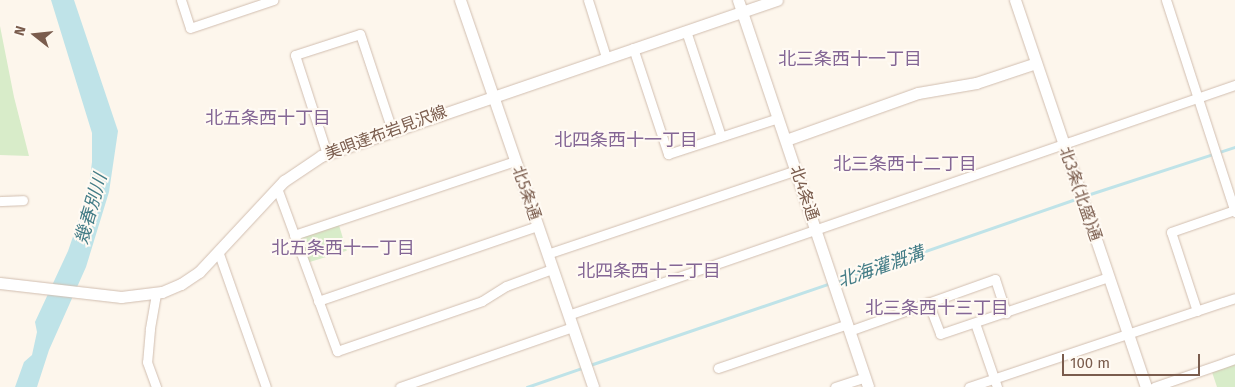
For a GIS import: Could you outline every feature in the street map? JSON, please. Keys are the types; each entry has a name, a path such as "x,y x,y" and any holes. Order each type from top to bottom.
{"street":[{"path":"181,0 190,28 273,0"},
{"name":"北5条通","path":"460,0 592,387"},
{"path":"588,0 606,57"},
{"name":"北4条通","path":"738,0 867,382"},
{"name":"美唄達布岩見沢線","path":"3,283 121,297 156,294 190,279 277,188 301,168 327,154 392,130 777,0"},
{"name":"北3条(北盛)通","path":"1015,0 1146,387"},
{"path":"1166,0 1235,211 1172,232 1197,310"},
{"path":"686,31 721,136"},
{"path":"327,154 295,55 360,34 392,130"},
{"path":"633,48 668,154 778,118"},
{"path":"786,140 918,93 976,83 1036,63"},
{"path":"568,315 1235,85"},
{"path":"294,235 515,161"},
{"path":"547,254 796,170"},
{"path":"277,188 337,351 482,301 506,286 552,269"},
{"path":"0,201 23,200"},
{"path":"318,300 537,226"},
{"path":"218,251 266,387"},
{"path":"928,302 940,334 1108,277"},
{"path":"718,368 995,279 1006,313"},
{"path":"156,294 147,362 156,387"},
{"path":"970,387 996,383 1129,334 1235,298"},
{"path":"975,323 996,383"},
{"path":"400,387 572,328"},
{"path":"1154,387 1235,359"},
{"path":"835,387 867,382"}],"green space":[{"path":"0,26 14,97 29,156 0,155"},
{"path":"338,222 347,251 305,264 296,235"},
{"path":"1235,364 1235,387 1217,387 1212,372"}],"water":[{"name":"幾春別川","path":"51,0 74,0 118,131 109,192 86,267 49,350 37,387 15,387 24,362 32,355 37,332 35,322 68,251 88,193 92,162 92,133"}],"waterway":[{"name":"北海灌漑溝","path":"1084,196 1235,147"},
{"name":"北海灌漑溝","path":"836,282 1079,198"},
{"name":"北海灌漑溝","path":"590,365 831,283"},
{"name":"北海灌漑溝","path":"527,387 582,368"}],"district":[{"name":"北三条西十一丁目","path":"850,59"},
{"name":"北五条西十丁目","path":"268,118"},
{"name":"北四条西十一丁目","path":"626,140"},
{"name":"北三条西十二丁目","path":"905,164"},
{"name":"北五条西十一丁目","path":"343,248"},
{"name":"北四条西十二丁目","path":"649,271"},
{"name":"北三条西十三丁目","path":"937,308"}]}
